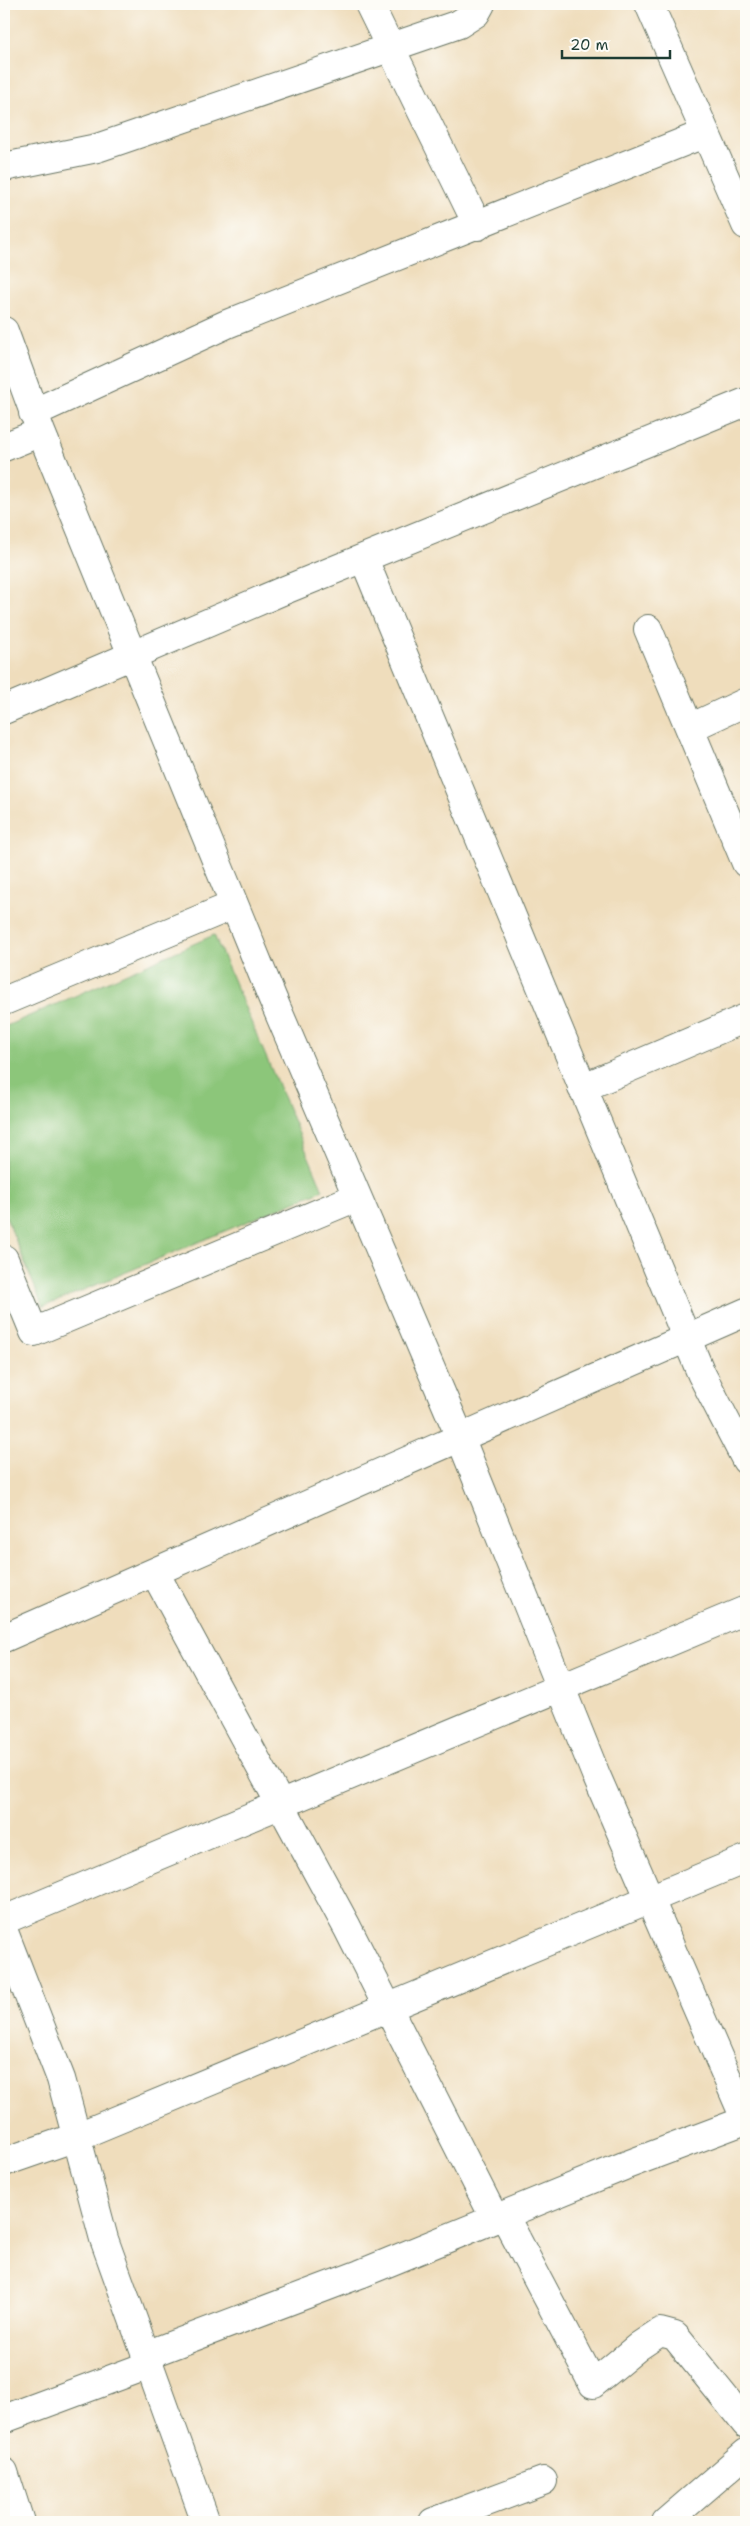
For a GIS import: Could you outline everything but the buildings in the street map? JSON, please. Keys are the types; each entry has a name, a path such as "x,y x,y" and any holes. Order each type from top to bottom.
{"street":[{"path":"370,4 478,226"},
{"path":"4,167 97,148 459,24 476,13 481,4"},
{"path":"649,4 746,225"},
{"path":"4,447 37,422 227,324 478,226 706,133"},
{"path":"4,2419 500,2217 746,2120 649,1898 460,1438 234,905 7,348"},
{"path":"4,710 364,558 746,402"},
{"path":"364,558 701,1373 746,1460"},
{"path":"648,629 746,863"},
{"path":"690,728 746,702"},
{"path":"4,1001 234,905"},
{"path":"582,1088 746,1018"},
{"path":"4,1259 34,1332 357,1196"},
{"path":"4,1638 746,1312"},
{"path":"155,1573 281,1804 500,2217 593,2384 639,2346 660,2332 675,2336 746,2424"},
{"path":"4,1920 746,1610"},
{"path":"4,2162 76,2137 387,2006 746,1859"},
{"path":"4,1932 61,2078 104,2238 206,2522"},
{"path":"666,2522 746,2453"},
{"path":"4,2472 20,2522"},
{"path":"433,2522 543,2481"}],"green space":[{"path":"214,935 323,1190 43,1307 4,1212 4,1027"}]}
